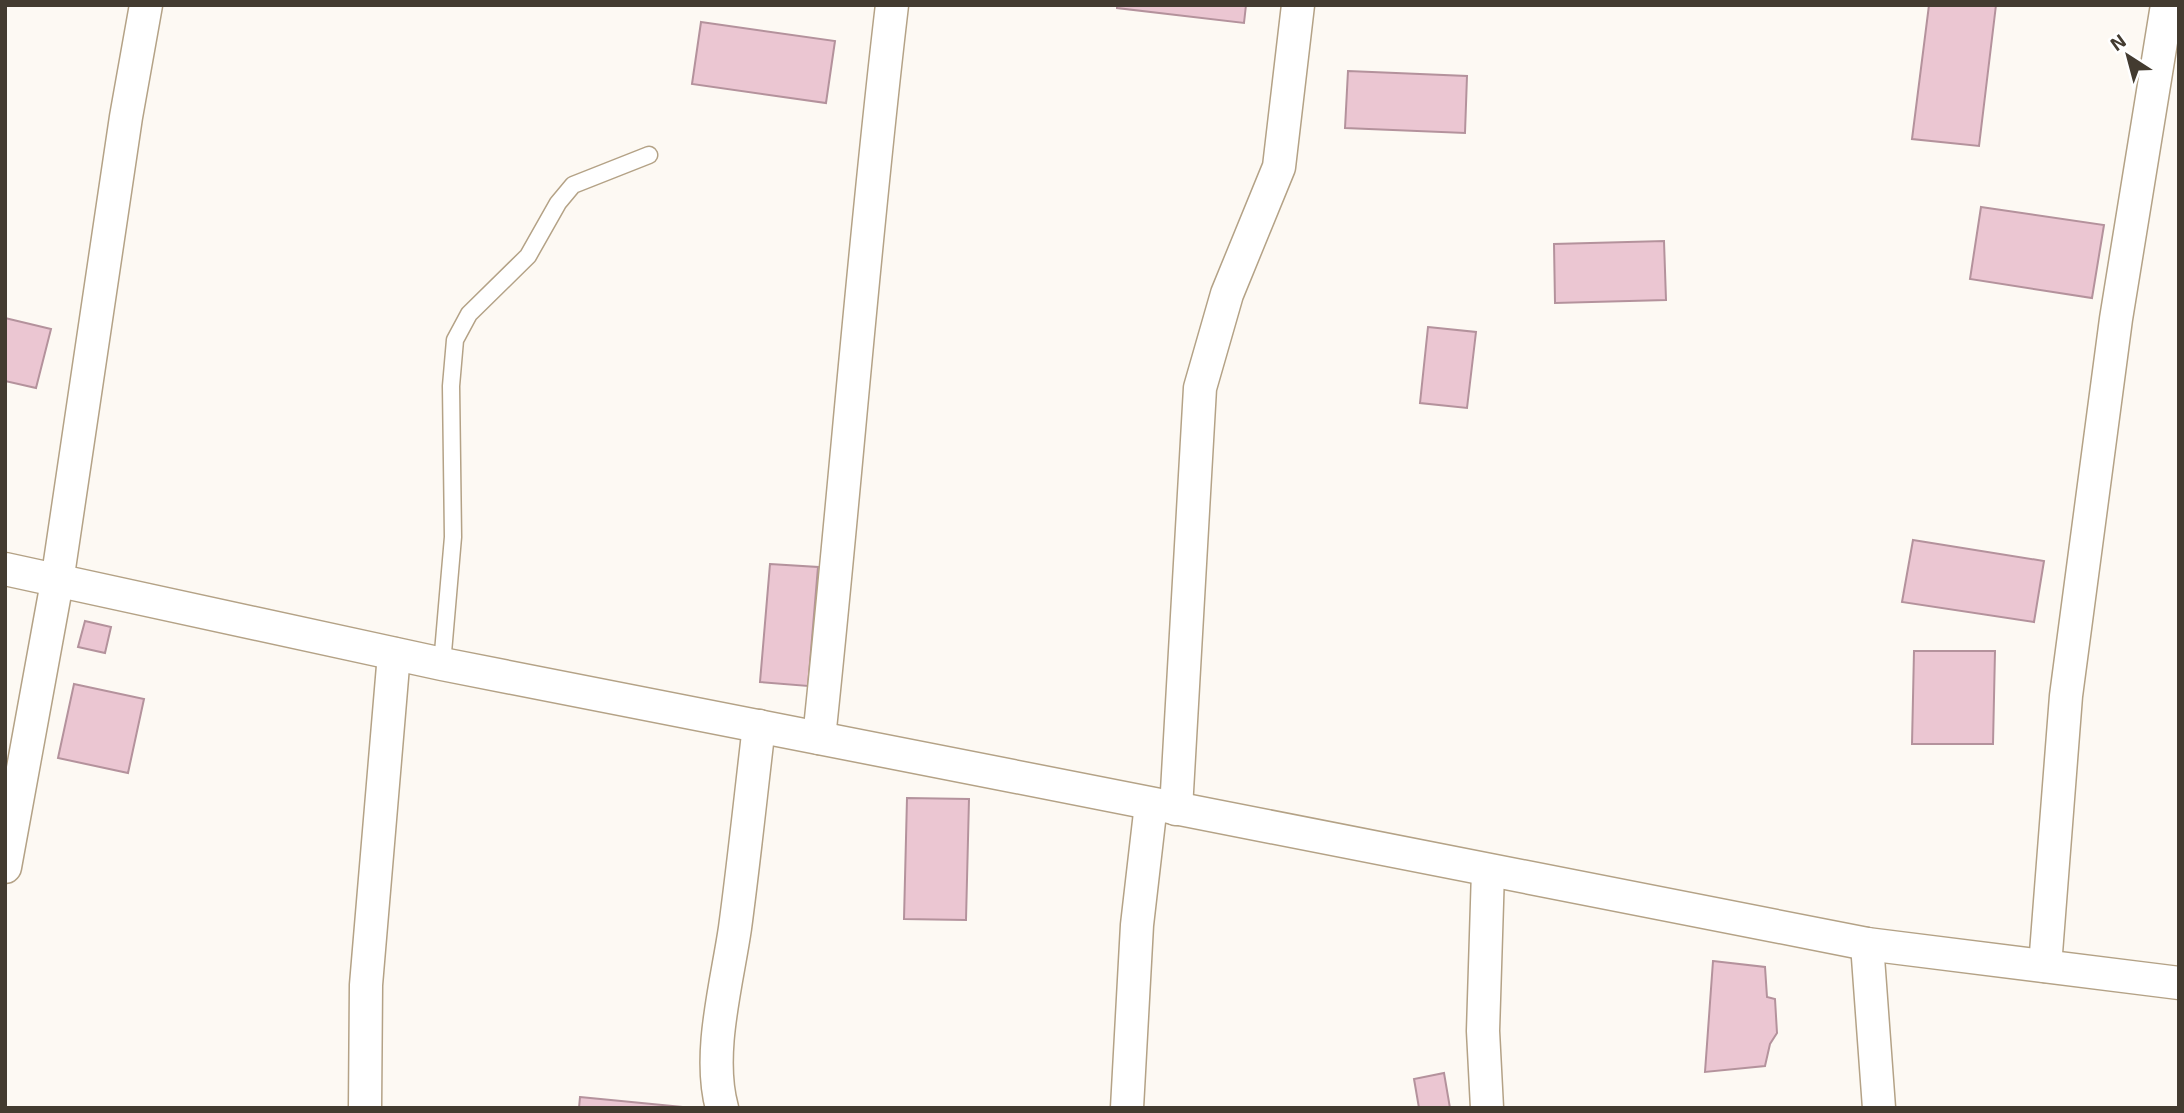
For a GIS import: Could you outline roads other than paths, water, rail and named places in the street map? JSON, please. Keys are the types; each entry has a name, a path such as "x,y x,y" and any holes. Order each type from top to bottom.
{"street":[{"path":"5,867 57,582 126,117 146,5"},
{"path":"819,738 877,132 892,5"},
{"path":"1127,1108 1137,925 1164,807 1200,388 1227,294 1279,167 1298,5"},
{"path":"2045,966 2066,696 2116,319 2167,5"},
{"path":"5,569 442,664 1867,944 2179,983"},
{"path":"365,1108 366,985 394,654"},
{"path":"722,1108 719,1098 717,1035 735,929 759,726"},
{"path":"1487,1108 1483,1031 1489,871"},
{"path":"1867,944 1879,1108"}],"lane":[{"path":"442,664 453,537 451,386 455,340 469,314 528,256 558,203 573,185 649,155"}]}
